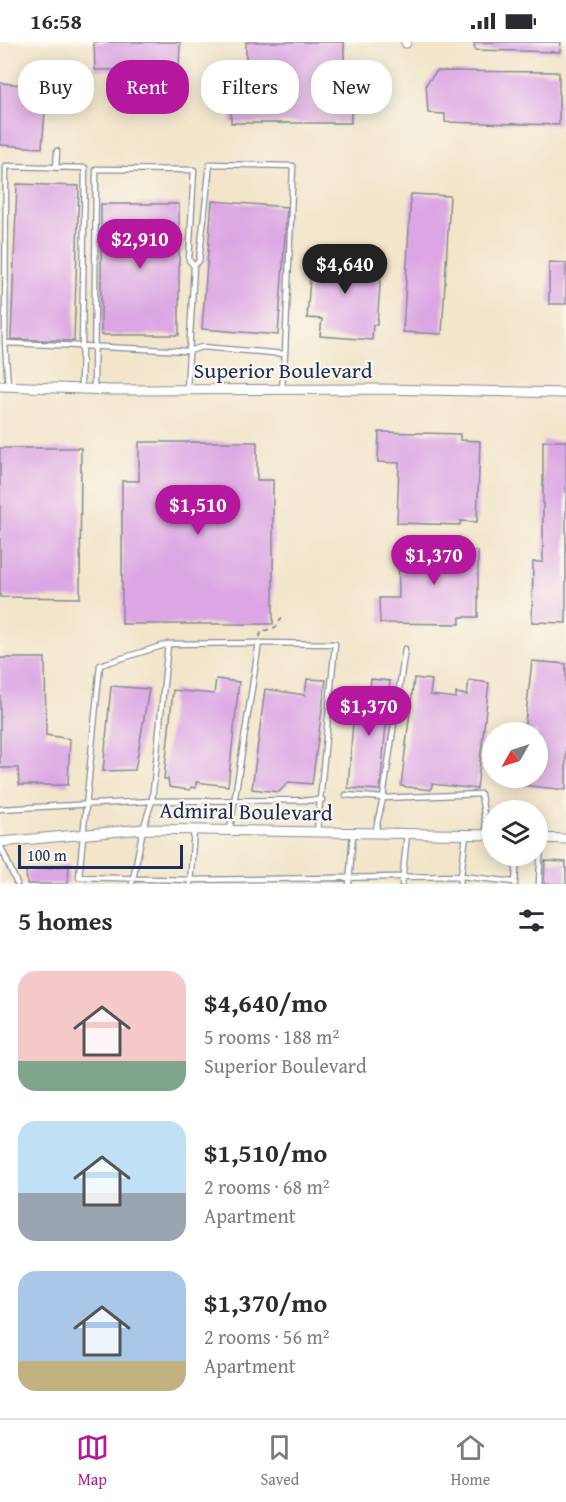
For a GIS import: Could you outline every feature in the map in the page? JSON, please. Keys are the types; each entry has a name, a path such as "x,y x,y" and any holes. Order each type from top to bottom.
{"street":[{"name":"Superior Boulevard","path":"4,386 94,390 566,393"},
{"name":"Admiral Boulevard","path":"0,843 83,833 143,829 482,835"},
{"path":"548,838 566,839"}],"lane":[{"path":"57,151 57,168"},
{"path":"187,391 194,266 199,261 210,164 293,166 282,390"},
{"path":"4,386 6,166 85,168 81,388"},
{"path":"94,390 96,169 194,170 189,260 194,266"},
{"path":"5,343 189,351 202,347 285,354"},
{"path":"230,830 259,643"},
{"path":"132,884 143,829 152,801 168,644"},
{"path":"77,884 100,665 168,644 335,644 322,800 317,832"},
{"path":"375,833 384,798 405,649"},
{"path":"346,795 384,798 481,794 482,800"},
{"path":"0,809 84,807 152,801 322,800"},
{"path":"190,882 194,829"},
{"path":"349,881 352,832"},
{"path":"403,881 407,833"},
{"path":"460,884 466,835"},
{"path":"0,843 17,884"},
{"path":"79,877 132,877 190,882 403,881 461,876 515,883 516,866"},
{"path":"539,866 539,884"}],"path":[{"path":"259,643 261,632 276,627 283,616"}],"building":[{"path":"94,42 180,42 179,60 106,60 106,70 95,70"},
{"path":"246,42 344,42 344,60 311,60 311,114 351,114 351,123 231,123 231,114 299,114 299,60 246,60"},
{"path":"474,42 561,42 560,52 475,50"},
{"path":"437,71 559,72 559,125 445,122 445,114 428,113 426,84"},
{"path":"0,83 18,85 18,114 45,114 42,148 0,145"},
{"path":"17,184 79,186 74,341 11,339"},
{"path":"411,194 450,196 442,334 403,332"},
{"path":"212,201 287,207 278,335 202,329"},
{"path":"101,204 179,204 179,335 101,335"},
{"path":"312,253 382,259 377,325 373,325 372,340 320,336 322,319 307,318"},
{"path":"549,262 566,263 566,304 549,304"},
{"path":"379,432 460,434 460,440 480,441 477,522 460,521 460,525 397,523 399,463 378,462"},
{"path":"543,441 566,441 566,623 532,622 533,562 543,562"},
{"path":"139,442 257,442 257,480 273,480 273,624 122,624 122,481 139,481"},
{"path":"0,448 81,448 80,598 0,597"},
{"path":"398,544 459,544 459,551 478,551 478,617 460,617 460,624 380,623 379,598 399,598"},
{"path":"0,658 45,658 46,735 70,739 68,785 19,785 18,768 0,768"},
{"path":"532,661 566,664 566,790 548,788 548,722 525,722"},
{"path":"414,678 432,680 430,695 456,698 456,693 467,695 469,680 489,683 485,722 482,722 477,789 432,784 431,790 401,786"},
{"path":"216,679 239,682 228,786 196,782 196,788 191,787 190,790 169,787 168,779 164,779 173,690 214,694"},
{"path":"307,679 326,680 312,784 289,782 279,792 252,789 265,689 305,695"},
{"path":"371,679 390,681 380,790 348,788 355,693 369,695"},
{"path":"111,686 149,689 135,770 103,771"},
{"path":"548,861 566,862 566,884 544,884 545,866 548,866"},
{"path":"69,865 68,884 27,884 26,871"}]}
